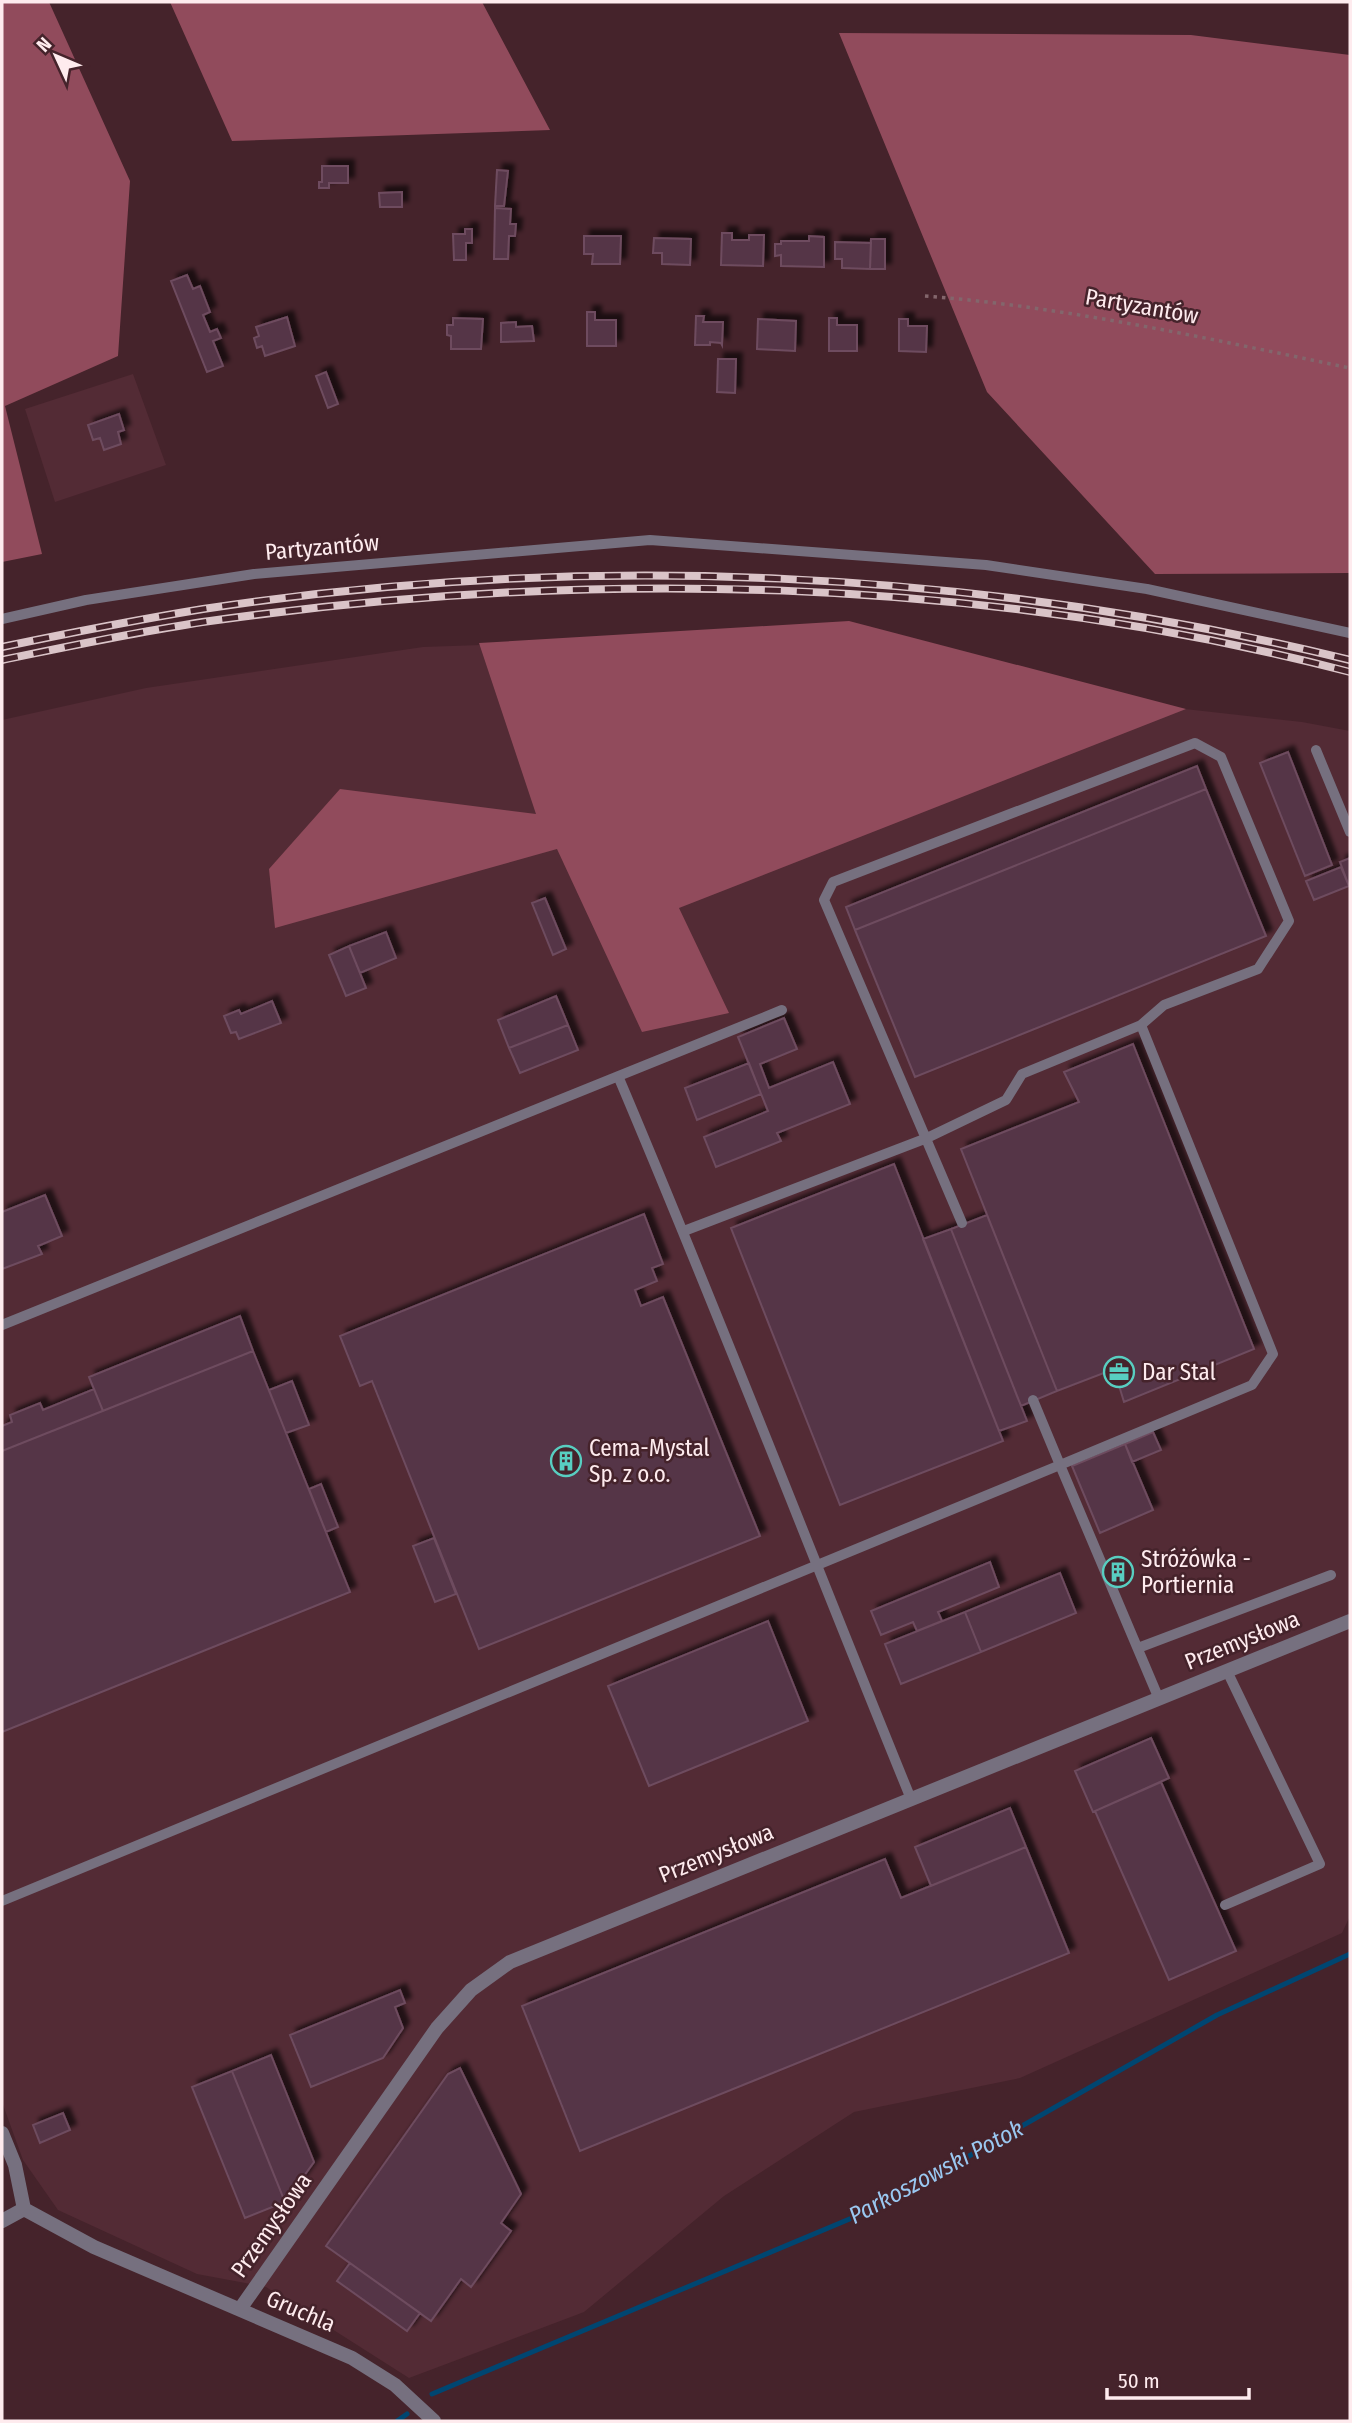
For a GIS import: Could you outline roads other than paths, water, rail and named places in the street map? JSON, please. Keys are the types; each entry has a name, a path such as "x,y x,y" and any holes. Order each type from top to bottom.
{"street":[{"name":"Przemysłowa","path":"240,2309 437,2028 481,1982 510,1962 1350,1621"},
{"path":"2,2133 15,2165 24,2209 2,2221"},
{"name":"Gruchla","path":"24,2209 93,2247 352,2358 395,2385 434,2421"}],"lane":[{"name":"Partyzantów","path":"2,619 86,600 254,574 650,540 986,565 1147,589 1350,633"},
{"path":"684,1231 927,1138 1006,1100 1022,1074 1141,1026 1164,1005 1258,969 1289,921 1221,757 1195,743 833,882 824,900 927,1138 961,1223"},
{"path":"1316,750 1350,832"},
{"path":"2,1325 782,1010"},
{"path":"2,1901 1252,1385 1273,1354 1141,1026"},
{"path":"618,1076 684,1231 911,1799"},
{"path":"1033,1400 1159,1699"},
{"path":"1139,1648 1331,1575"},
{"path":"1225,1905 1320,1864 1227,1671"}],"waterway":[{"name":"Parkoszowski Potok","path":"432,2394 883,2205 1217,2015 1350,1954"},
{"name":"Parkoszowski Potok","path":"397,2421 407,2414"}],"railway":[{"path":"2,647 203,609 346,591 491,580 635,576 780,579 924,589 1067,605 1209,629 1350,660"},
{"path":"2,660 184,625 352,604 496,593 639,589 783,591 926,600 1069,616 1210,640 1350,672"}],"place":[{"name":"Dar Stal","path":"1119,1372"},
{"name":"Cema-Mystal Sp. z o.o.","path":"566,1461"},
{"name":"Stróżówka - Portiernia","path":"1118,1572"}]}
